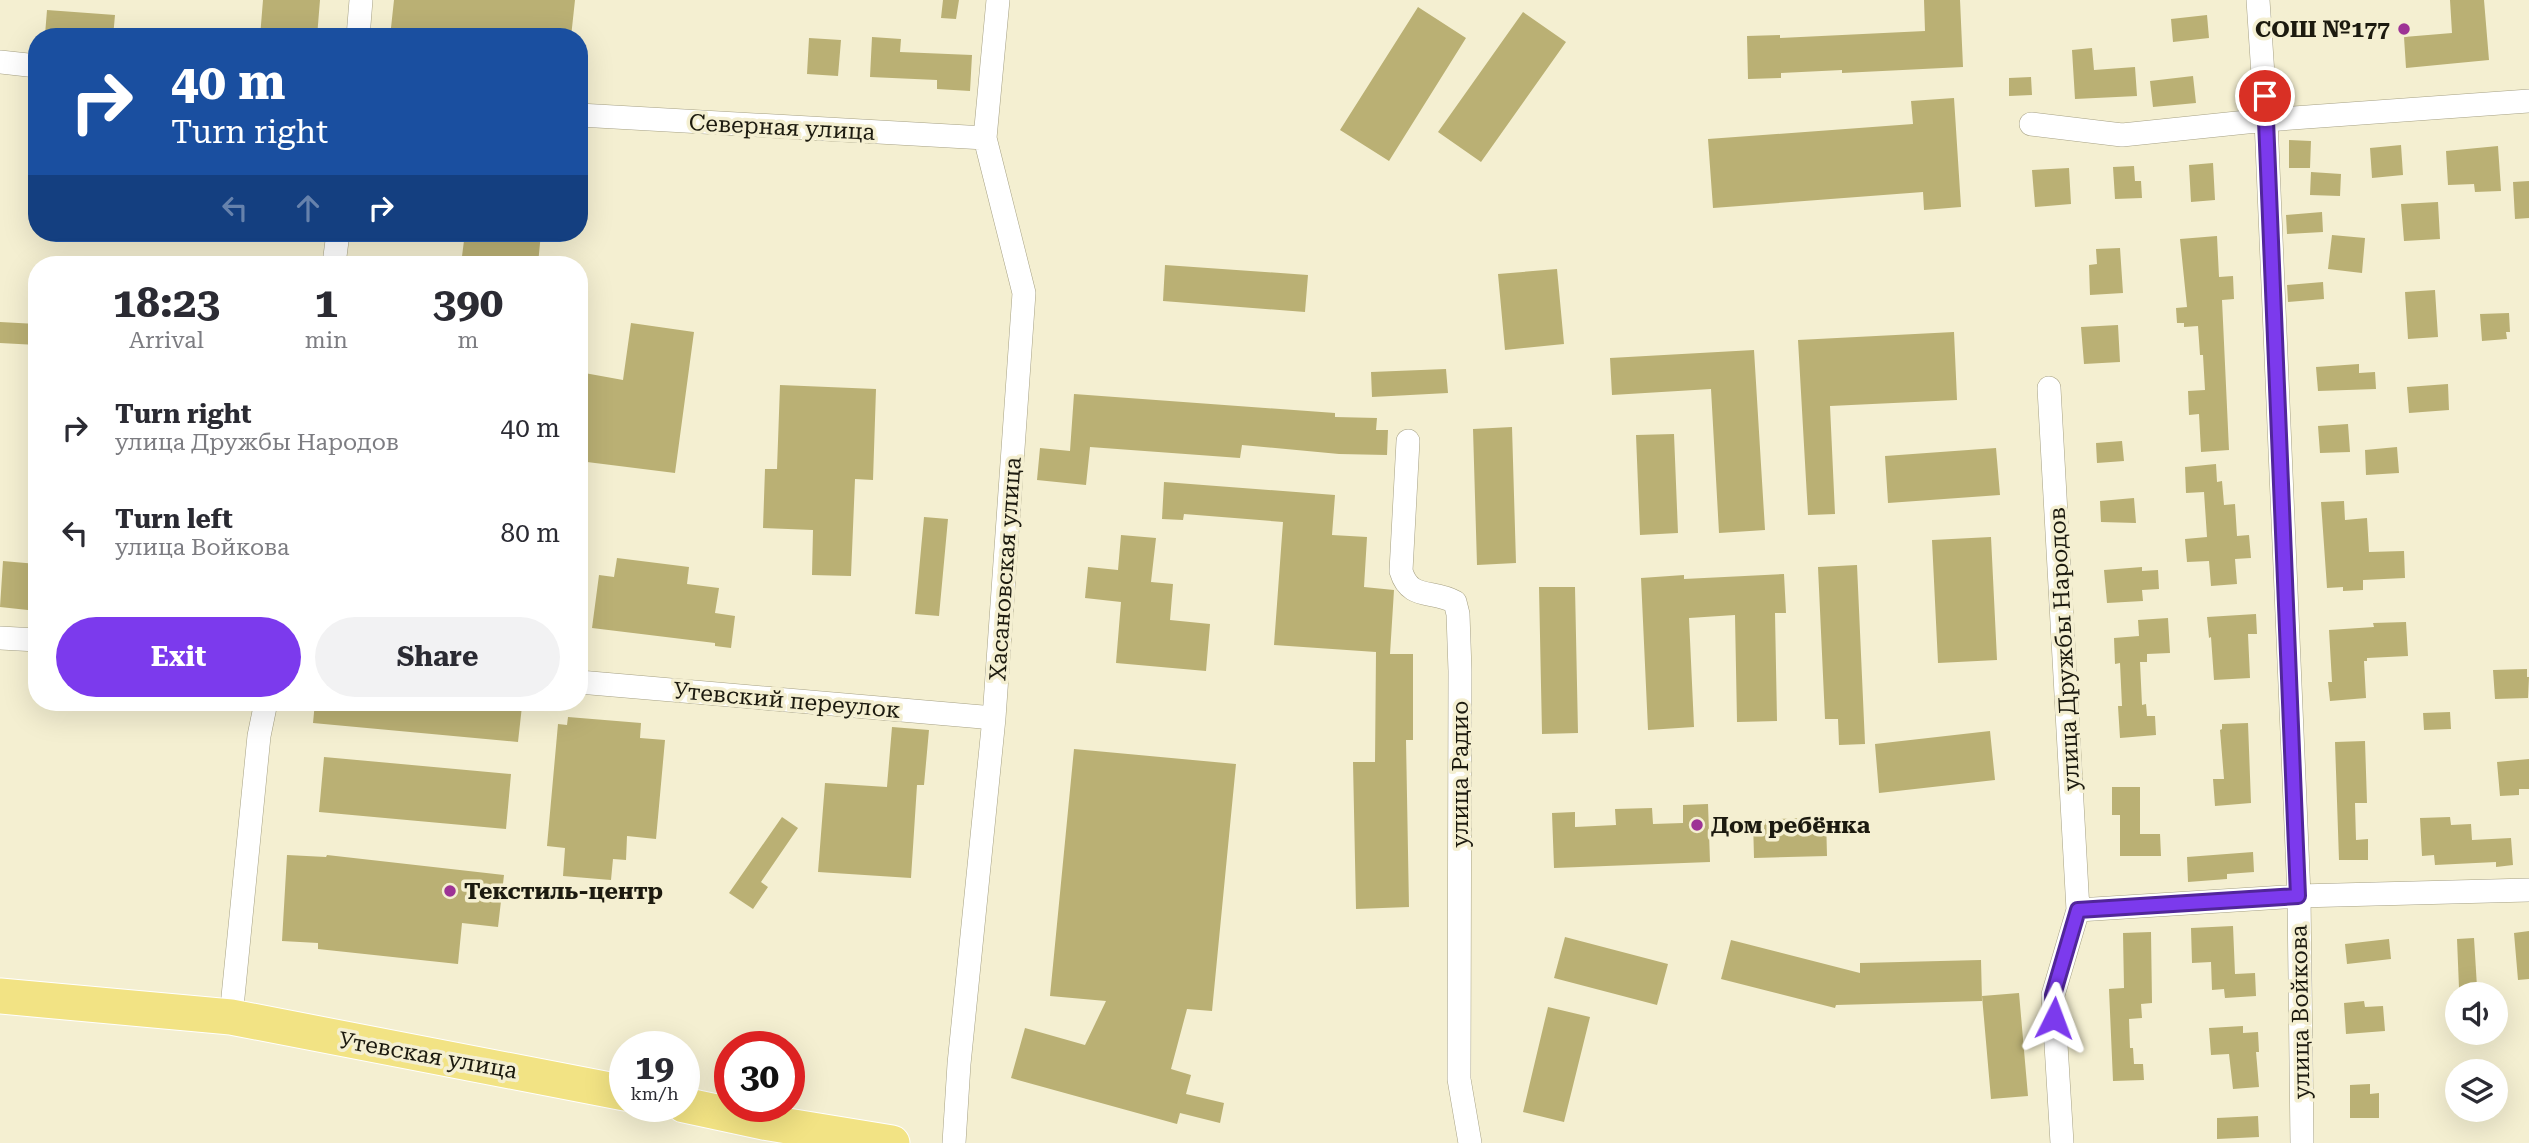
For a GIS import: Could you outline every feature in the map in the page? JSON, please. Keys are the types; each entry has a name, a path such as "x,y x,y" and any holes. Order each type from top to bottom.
{"main road":[{"name":"Утевская улица","path":"0,996 231,1017 609,1090"},
{"path":"700,1108 763,1122 892,1143"}],"street":[{"path":"359,28 361,0"},
{"name":"Хасановская улица","path":"954,1143 959,1064 994,718 1024,293 985,138 998,0"},
{"name":"улица Войкова","path":"2258,0 2266,120 2298,896 2302,1143"},
{"path":"0,62 28,65"},
{"path":"2031,124 2122,135 2266,120 2529,101"},
{"name":"Северная улица","path":"588,116 985,138"},
{"name":"улица Дружбы Народов","path":"2049,388 2078,910 2053,995 2062,1143"},
{"name":"улица Радио","path":"1408,440 1401,571 1405,583 1416,592 1445,597 1455,602 1458,614 1459,1079 1470,1143"},
{"path":"0,638 28,640"},
{"name":"Утевский переулок","path":"588,683 994,718"},
{"path":"231,1017 258,736 265,711"},
{"path":"2078,910 2298,896 2529,890"}],"building":[{"path":"263,0 320,0 318,28 261,28"},
{"path":"394,0 575,0 572,28 391,28"},
{"path":"943,0 959,0 956,19 941,18"},
{"path":"1924,0 1960,0 1963,67 1781,73 1781,78 1748,79 1747,36 1780,35 1780,38 1925,31"},
{"path":"2450,0 2484,0 2489,60 2406,68 2404,37 2452,33"},
{"path":"1418,7 1466,38 1389,161 1340,130"},
{"path":"47,10 115,15 114,28 46,28"},
{"path":"1523,12 1566,42 1481,162 1438,132"},
{"path":"2207,15 2209,38 2173,42 2171,19"},
{"path":"872,37 901,39 900,52 972,55 970,91 937,89 937,80 870,77"},
{"path":"809,38 841,40 838,76 807,74"},
{"path":"2092,48 2094,70 2135,67 2137,96 2075,99 2072,50"},
{"path":"2193,76 2196,103 2153,107 2150,81"},
{"path":"2031,77 2032,95 2009,96 2009,78"},
{"path":"1954,98 1961,207 1924,210 1923,192 1713,208 1708,139 1913,124 1911,101"},
{"path":"2289,140 2311,141 2310,168 2289,168"},
{"path":"2401,145 2403,175 2372,178 2370,148"},
{"path":"2498,146 2501,191 2475,192 2474,184 2448,185 2446,151"},
{"path":"2213,163 2215,200 2191,202 2189,165"},
{"path":"2134,166 2135,181 2141,181 2142,198 2115,199 2113,167"},
{"path":"2069,168 2071,204 2035,207 2032,170"},
{"path":"2311,172 2341,174 2340,196 2310,195"},
{"path":"2529,181 2529,218 2515,219 2513,182"},
{"path":"2438,202 2440,239 2404,241 2401,204"},
{"path":"2322,212 2323,232 2287,234 2286,215"},
{"path":"2332,235 2365,238 2362,273 2328,269"},
{"path":"2217,236 2219,277 2233,276 2234,299 2222,300 2229,450 2201,452 2199,414 2189,415 2188,391 2205,390 2203,355 2200,355 2198,326 2184,327 2184,323 2177,323 2176,308 2187,307 2180,239"},
{"path":"464,242 540,242 539,256 462,256"},
{"path":"2120,248 2123,293 2090,295 2089,265 2097,264 2096,249"},
{"path":"1165,265 1308,275 1305,312 1163,301"},
{"path":"1557,269 1564,344 1505,350 1498,274"},
{"path":"2323,282 2324,299 2288,302 2287,285"},
{"path":"2435,290 2438,337 2408,339 2405,292"},
{"path":"2509,313 2510,332 2506,332 2507,339 2482,341 2480,314"},
{"path":"0,322 28,324 28,345 0,343"},
{"path":"631,323 694,332 675,473 588,462 588,374 623,380"},
{"path":"2118,325 2120,362 2084,364 2081,327"},
{"path":"1954,332 1957,400 1830,406 1835,514 1808,515 1798,340"},
{"path":"1754,350 1765,530 1719,533 1711,389 1612,395 1610,358"},
{"path":"2359,364 2359,373 2375,372 2376,389 2318,391 2316,367"},
{"path":"1446,369 1448,393 1372,397 1371,372"},
{"path":"2448,384 2449,410 2409,413 2407,387"},
{"path":"780,385 876,389 873,480 855,479 851,576 812,575 813,530 763,528 765,469 777,469"},
{"path":"1074,394 1335,413 1335,417 1377,418 1376,430 1388,430 1387,455 1339,454 1242,445 1240,458 1090,447 1086,485 1037,480 1040,448 1070,451"},
{"path":"2348,424 2350,452 2320,453 2318,426"},
{"path":"1512,427 1516,563 1477,565 1473,429"},
{"path":"1674,434 1678,533 1640,535 1636,435"},
{"path":"2122,441 2124,461 2097,463 2096,443"},
{"path":"2397,447 2399,473 2366,475 2365,450"},
{"path":"1996,448 2000,495 1888,503 1885,456"},
{"path":"2216,464 2217,482 2222,481 2224,505 2235,504 2237,536 2249,535 2251,558 2235,559 2237,584 2211,586 2209,561 2187,562 2185,539 2207,537 2204,492 2186,493 2185,467"},
{"path":"1164,482 1335,495 1332,535 1367,537 1364,587 1394,590 1390,654 1413,654 1413,740 1406,740 1409,907 1356,909 1353,762 1375,762 1376,652 1274,645 1283,522 1184,514 1183,520 1162,519"},
{"path":"2134,498 2136,523 2101,522 2100,501"},
{"path":"2344,501 2345,520 2367,518 2369,552 2404,551 2405,578 2363,580 2363,590 2343,591 2343,587 2327,588 2321,502"},
{"path":"924,517 948,519 939,616 915,614"},
{"path":"1121,535 1156,538 1151,582 1173,584 1170,620 1210,624 1206,671 1116,663 1121,602 1085,598 1088,567 1118,570"},
{"path":"1991,537 1997,660 1938,663 1932,540"},
{"path":"617,558 689,567 687,584 719,588 715,613 735,616 731,648 715,646 715,643 592,628 599,575 614,577"},
{"path":"3,561 28,563 28,610 0,607"},
{"path":"1857,565 1865,744 1839,745 1838,719 1825,719 1818,567"},
{"path":"2142,567 2142,571 2158,570 2159,589 2142,590 2143,601 2107,603 2104,570"},
{"path":"1784,574 1786,613 1775,613 1777,721 1737,722 1735,615 1689,618 1694,727 1648,730 1641,578 1684,575 1684,579"},
{"path":"1539,587 1575,587 1578,733 1542,734"},
{"path":"2256,614 2257,634 2248,634 2250,678 2214,680 2207,617"},
{"path":"2168,618 2170,653 2147,654 2147,662 2140,662 2142,705 2146,704 2147,716 2155,716 2156,735 2120,738 2120,663 2115,664 2114,638 2139,636 2138,620"},
{"path":"2406,622 2408,656 2367,658 2367,661 2364,661 2366,698 2330,701 2328,682 2332,682 2329,630 2374,627 2373,623"},
{"path":"2527,669 2528,698 2495,699 2493,670"},
{"path":"314,711 521,711 518,742 313,723"},
{"path":"2450,712 2451,729 2424,730 2423,713"},
{"path":"568,717 641,723 640,738 665,740 656,839 627,836 626,860 613,859 611,880 563,876 565,848 547,846 558,724 567,725"},
{"path":"2248,723 2251,803 2215,806 2213,779 2224,779 2220,730 2222,724"},
{"path":"892,727 929,730 924,785 917,785 911,878 818,872 825,783 887,787"},
{"path":"1990,731 1995,780 1879,793 1875,744"},
{"path":"2365,741 2367,803 2355,803 2356,840 2368,839 2368,860 2339,860 2335,742"},
{"path":"1074,749 1236,764 1212,1011 1187,1009 1171,1069 1191,1075 1186,1094 1224,1103 1220,1123 1180,1113 1177,1124 1011,1078 1025,1028 1085,1045 1106,1001 1050,996"},
{"path":"324,757 511,774 506,829 319,812"},
{"path":"2529,759 2529,789 2519,789 2519,795 2500,796 2497,762"},
{"path":"2112,787 2140,787 2140,834 2160,834 2161,856 2120,856 2120,815 2112,815"},
{"path":"1708,804 1710,862 1554,868 1552,813 1575,812 1575,827 1616,825 1615,809 1652,808 1653,824 1683,823 1683,805"},
{"path":"782,817 798,828 761,882 768,887 753,909 729,893"},
{"path":"1826,817 1827,856 1754,858 1753,820"},
{"path":"2450,817 2451,825 2471,824 2472,840 2511,838 2513,865 2496,867 2496,862 2435,865 2434,855 2422,856 2420,818"},
{"path":"2253,852 2254,872 2227,874 2227,879 2188,882 2187,857"},
{"path":"287,855 327,855 504,875 498,927 462,923 458,964 318,949 318,943 282,941"},
{"path":"2233,926 2235,974 2255,973 2256,996 2225,998 2224,989 2212,990 2211,962 2192,963 2191,928"},
{"path":"2529,931 2529,979 2518,980 2514,933"},
{"path":"2151,932 2152,1003 2141,1004 2142,1018 2129,1019 2130,1048 2133,1048 2134,1064 2143,1064 2144,1080 2113,1081 2109,989 2124,988 2123,933"},
{"path":"1565,937 1668,964 1657,1005 1554,978"},
{"path":"2474,938 2477,982 2459,982 2457,939"},
{"path":"2389,939 2391,959 2347,964 2345,944"},
{"path":"1731,940 1860,973 1860,963 1981,960 1982,1001 1836,1005 1835,1008 1721,979"},
{"path":"2019,993 2028,1096 1991,1099 1982,996"},
{"path":"2364,1001 2365,1007 2383,1006 2385,1031 2346,1034 2344,1003"},
{"path":"1548,1007 1590,1017 1564,1122 1523,1112"},
{"path":"2243,1026 2243,1033 2258,1032 2259,1052 2256,1052 2259,1087 2233,1089 2229,1054 2211,1055 2209,1028"},
{"path":"2370,1084 2370,1094 2379,1093 2379,1118 2350,1118 2350,1085"},
{"path":"2258,1116 2259,1137 2217,1139 2217,1118"}],"place":[{"name":"СОШ №177","path":"2404,29"},
{"name":"Дом ребёнка","path":"1697,825"},
{"name":"Текстиль-центр","path":"450,891"}],"route":[{"path":"2054,1018 2053,995 2078,910 2298,896 2265,96"}]}
